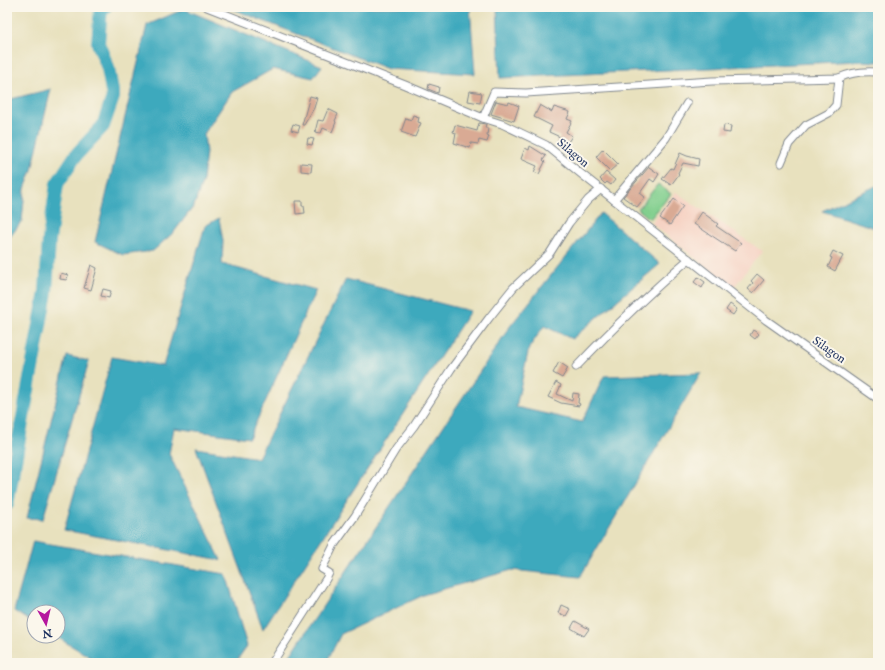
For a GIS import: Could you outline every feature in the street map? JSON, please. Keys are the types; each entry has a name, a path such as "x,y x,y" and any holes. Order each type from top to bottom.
{"street":[{"name":"Silagon","path":"207,7 405,85 483,118 502,124 546,145 766,320 878,399"},
{"path":"483,118 494,92 526,93 712,81 839,78 846,74 878,72"},
{"path":"781,163 789,144 806,125 829,113 836,104 839,78"},
{"path":"614,200 666,138 687,103"},
{"path":"272,663 326,579 329,573 322,569 334,545 355,516 396,449 414,426 451,369 489,318 514,288 550,253 570,223 588,200 601,189"},
{"path":"576,367 614,327 657,286 689,259"}],"shaded area":[{"path":"676,192 762,251 734,287 720,278 651,223"}],"green space":[{"path":"658,184 671,194 650,219 638,209"}],"water":[{"path":"227,7 470,7 475,74 388,69"},
{"path":"497,7 878,7 878,62 858,61 500,78"},
{"path":"184,9 322,66 313,78 273,69 232,92 204,134 206,152 203,180 194,206 174,232 153,251 123,255 95,242 147,25"},
{"path":"51,89 32,170 25,189 22,221 7,241 7,100"},
{"path":"878,185 878,229 822,211"},
{"path":"601,213 660,264 572,339 544,326 529,348 516,407 582,422 604,376 701,373 580,577 512,570 426,594 341,634 326,663 285,663 511,325"},
{"path":"219,218 223,241 222,264 316,290 249,438 174,428 169,454 221,560 64,530 112,357 163,366 205,226"},
{"path":"346,279 470,311 263,629 196,448 258,458"},
{"path":"67,356 89,361 43,519 27,518"},
{"path":"33,541 226,574 247,646 235,663 100,663 66,643 66,604 26,604 26,618 14,611"}],"building":[{"path":"429,84 439,87 438,93 428,89"},
{"path":"470,91 482,93 480,103 468,101"},
{"path":"310,96 317,98 314,108 304,125 302,125"},
{"path":"496,101 508,104 509,102 519,106 514,121 491,114"},
{"path":"540,105 552,112 554,107 570,112 567,119 572,121 566,132 572,136 564,148 556,143 560,137 549,132 552,126 534,117"},
{"path":"328,109 338,114 332,132 323,128 321,133 315,132 318,120 323,121"},
{"path":"413,115 419,117 418,122 421,123 415,137 401,132 406,118 411,120"},
{"path":"479,123 486,124 485,128 488,128 487,135 489,136 487,142 479,140 478,144 471,143 470,148 454,143 456,133 453,132 455,125 477,131"},
{"path":"293,124 300,126 298,132 291,130"},
{"path":"724,125 731,126 730,133 723,132"},
{"path":"308,138 314,139 312,145 307,144"},
{"path":"530,146 546,156 543,160 545,162 539,174 534,172 537,166 521,159 525,148 529,150"},
{"path":"603,149 618,164 610,171 596,157"},
{"path":"680,153 699,159 698,166 683,163 678,173 679,174 671,185 662,179 671,168 673,169"},
{"path":"301,163 312,164 311,172 301,171"},
{"path":"649,167 659,174 654,182 650,179 640,193 645,197 637,207 623,197"},
{"path":"606,172 615,180 611,185 607,182 605,184 600,179"},
{"path":"674,199 683,206 670,225 660,218"},
{"path":"295,201 302,201 302,206 304,206 305,213 296,214"},
{"path":"702,212 718,224 716,226 741,243 735,251 694,224"},
{"path":"833,251 843,256 835,271 828,267"},
{"path":"91,265 97,268 91,290 84,288"},
{"path":"61,273 68,275 67,280 60,279"},
{"path":"757,274 764,280 753,293 748,289 753,283 751,281"},
{"path":"698,277 705,282 702,288 694,282"},
{"path":"103,289 111,291 109,298 101,296"},
{"path":"730,304 737,309 733,315 726,310"},
{"path":"753,330 759,334 755,339 750,335"},
{"path":"559,362 568,368 562,378 553,373"},
{"path":"556,382 561,385 557,394 572,401 573,393 579,394 579,406 561,403 548,397"},
{"path":"561,605 570,609 566,616 558,613"},
{"path":"575,621 589,629 584,636 571,628"}],"waterway":[{"path":"7,504 46,292 49,240 57,184 76,155 103,126 113,97 108,68 98,43 101,9 105,7"}]}
